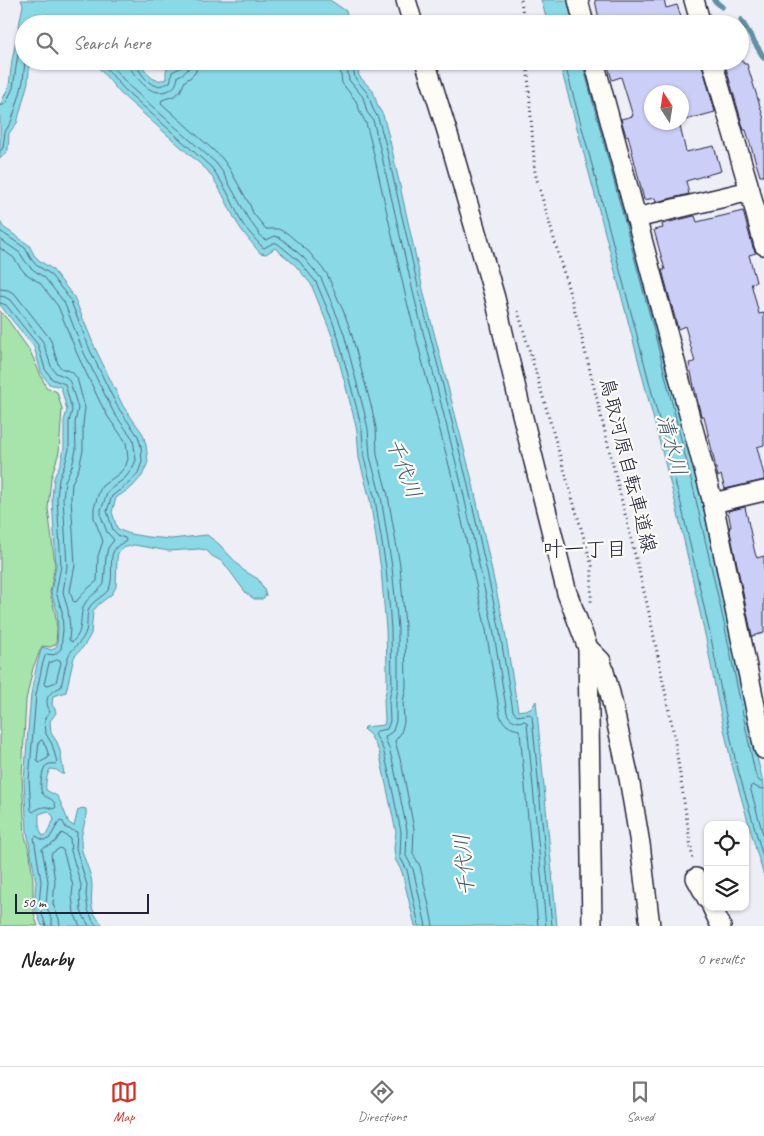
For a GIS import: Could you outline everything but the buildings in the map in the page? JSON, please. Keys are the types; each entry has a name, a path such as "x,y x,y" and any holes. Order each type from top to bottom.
{"street":[{"path":"406,0 410,15"},
{"path":"578,0 582,15"},
{"path":"694,0 698,15"},
{"path":"428,70 495,298 567,593 588,648 592,926"},
{"path":"596,70 713,503 759,695 764,749"},
{"path":"715,70 764,245"},
{"path":"636,218 750,191"},
{"path":"713,503 764,491"},
{"path":"588,648 601,661 629,778 640,844 650,926"},
{"path":"696,878 704,893"},
{"path":"714,911 722,926"}],"path":[{"path":"521,0 523,15"},
{"name":"鳥取河原自転車道線","path":"528,70 535,174 578,322 648,608 674,735 696,878"}],"green space":[{"path":"0,311 30,351 46,387 57,392 62,409 59,452 51,478 48,508 55,565 50,592 57,628 56,644 51,647 42,646 33,668 26,700 22,777 25,836 30,854 33,905 38,926 0,926"}],"water":[{"path":"21,0 330,0 346,11 347,15 21,15 23,5"},
{"path":"541,0 570,0 574,15 545,15"},
{"path":"15,45 15,70 29,70 28,82 17,123 9,133 8,150 0,159 0,105 9,86"},
{"name":"千代川","path":"101,70 145,70 153,78 161,80 166,79 166,70 358,70 359,76 373,91 378,107 383,115 390,141 424,294 472,480 504,626 518,711 531,709 536,701 557,926 415,926 402,872 395,859 396,832 379,751 370,735 364,730 365,727 384,725 384,700 387,687 386,629 381,569 370,500 359,458 357,431 333,338 311,284 295,265 275,248 266,254 260,253 238,225 219,188 207,170 120,93"},
{"name":"清水川","path":"561,70 588,70 659,330 699,489 764,786 764,876 732,765 676,505"},
{"path":"0,221 3,227 29,245 34,255 52,269 74,297 95,348 123,406 143,434 148,462 142,476 132,487 116,498 112,512 117,528 130,534 171,539 207,535 219,544 243,570 258,579 266,596 262,599 254,599 246,593 223,562 206,550 169,551 134,545 123,548 118,553 116,587 112,594 93,611 91,634 84,646 74,657 66,692 53,696 52,705 56,713 50,721 51,733 60,751 64,774 50,769 46,785 46,790 57,796 69,823 74,826 78,810 86,809 81,846 90,874 92,907 104,926 42,926 34,906 36,882 27,831 24,780 31,694 37,664 42,647 52,650 57,646 57,611 51,592 56,566 52,498 54,478 61,462 64,448 64,421 67,410 61,387 49,384 41,372 34,347 0,305","holes":["48,811 54,820 47,834 43,836 40,828 39,814"]}],"waterway":[{"path":"714,0 722,7"},
{"path":"749,33 764,58"}],"district":[{"name":"叶一丁目","path":"585,549"}]}
